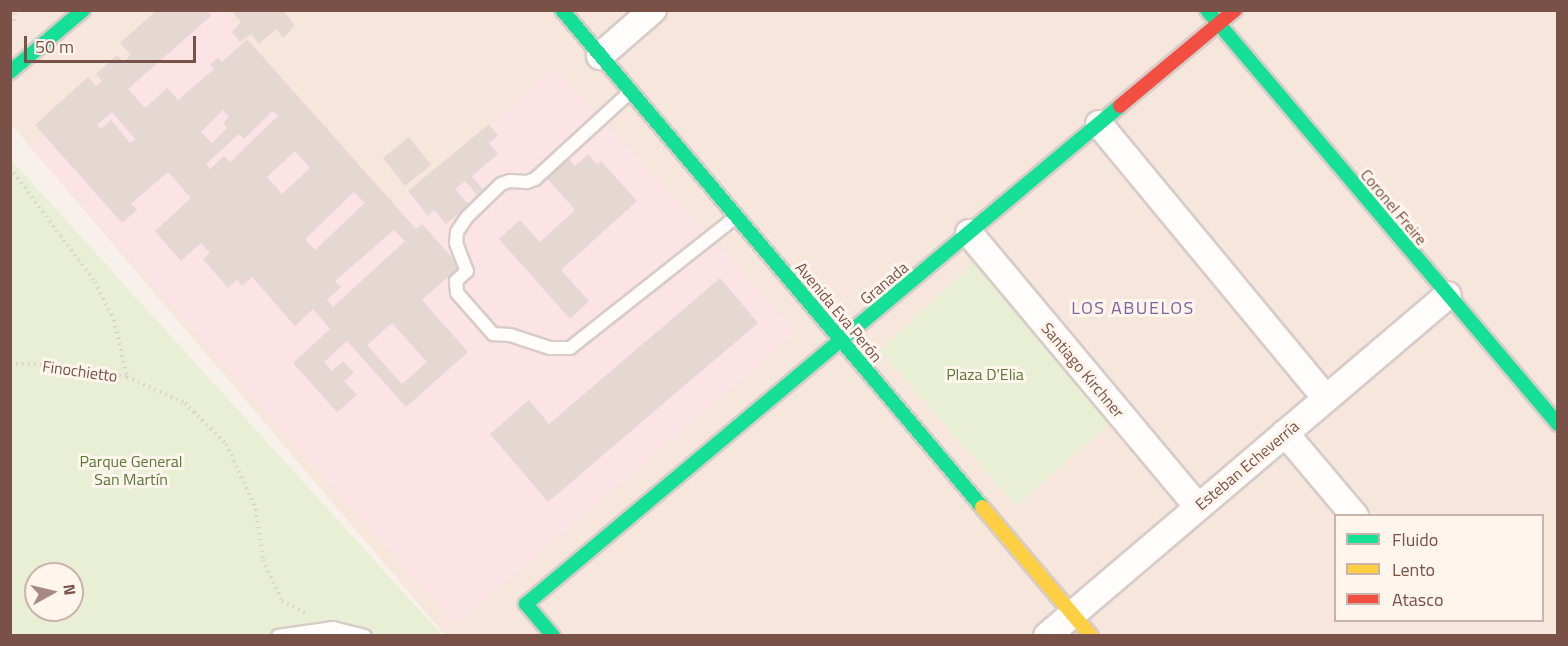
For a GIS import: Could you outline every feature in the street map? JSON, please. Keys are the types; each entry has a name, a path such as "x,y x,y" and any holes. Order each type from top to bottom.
{"street":[{"path":"10,72 83,10"},
{"name":"Avenida Eva Perón","path":"562,10 1091,636"},
{"path":"600,56 653,10"},
{"name":"Coronel Freire","path":"1207,10 1557,424"},
{"name":"Granada","path":"553,636 526,604 1235,10"},
{"path":"1099,124 1326,398"},
{"name":"Santiago Kirchner","path":"969,233 1198,507"},
{"name":"Esteban Echeverría","path":"1047,636 1448,295"},
{"path":"1285,433 1353,514"}],"lane":[{"path":"631,92 535,179 527,182 510,181 501,184 467,217 457,232 456,243 466,271 456,281 457,293 493,334 510,335 550,348 570,348 736,216"},
{"path":"278,636 333,628 366,636"}],"path":[{"path":"15,21 16,10"},
{"path":"10,168 95,282 114,320 127,377"},
{"name":"Finochietto","path":"10,364 54,365 127,377 185,403 226,444 256,509 263,560 282,601 333,628"}],"shaded area":[{"path":"10,11 1557,11 1557,635 445,635 11,124"},
{"path":"191,11 224,11 397,207 555,68 796,332 456,624 30,148"}],"green space":[{"name":"Parque General San Martín","path":"13,162 442,635 11,636 10,164"},
{"name":"Plaza D'Elia","path":"973,263 1110,423 1016,506 880,351"}],"building":[{"path":"157,10 207,10 211,16 128,89 145,108 167,88 178,100 214,69 210,65 218,57 222,62 247,39 416,229 422,224 460,266 422,300 468,352 406,407 347,341 324,362 332,371 343,361 354,373 344,381 357,395 337,412 293,363 330,329 313,309 295,326 252,277 242,286 237,280 228,288 203,259 210,253 201,243 181,261 155,231 191,198 168,172 131,204 137,210 122,223 35,125 88,77 96,86 102,81 96,74 117,55 123,62 131,55 120,43","holes":["223,110 229,117 223,123 227,128 212,143 201,132","273,111 278,116 230,162 224,156 210,169 206,164 239,134 244,139","112,112 135,139 130,143 111,120 101,129 97,125","295,151 310,168 282,194 267,177","354,192 365,203 315,250 305,239","394,230 405,241 333,307 327,300 341,287 335,281","392,323 427,362 402,384 367,345"]},
{"path":"231,10 283,10 295,26 283,38 276,29 259,44 251,34 240,42 232,32 241,22"},
{"path":"489,124 498,136 489,143 498,154 472,176 483,190 477,195 465,181 455,189 469,205 446,224 434,210 428,216 408,191"},
{"path":"409,137 431,165 405,186 383,158"},
{"path":"588,154 597,164 601,161 637,201 561,270 589,301 570,319 499,239 520,220 540,242 575,210 546,177 567,157 575,166"},
{"path":"720,278 758,323 548,502 490,434 529,400 549,424"}],"traffic: fast":[{"path":"10,72 83,10"},
{"path":"562,10 982,507"},
{"path":"1207,10 1558,424"},
{"path":"553,636 526,604 1120,106"}],"traffic: slow":[{"path":"982,507 1091,636"}],"traffic: jam":[{"path":"1120,106 1235,10"}],"district":[{"name":"LOS ABUELOS","path":"1133,308"}]}
